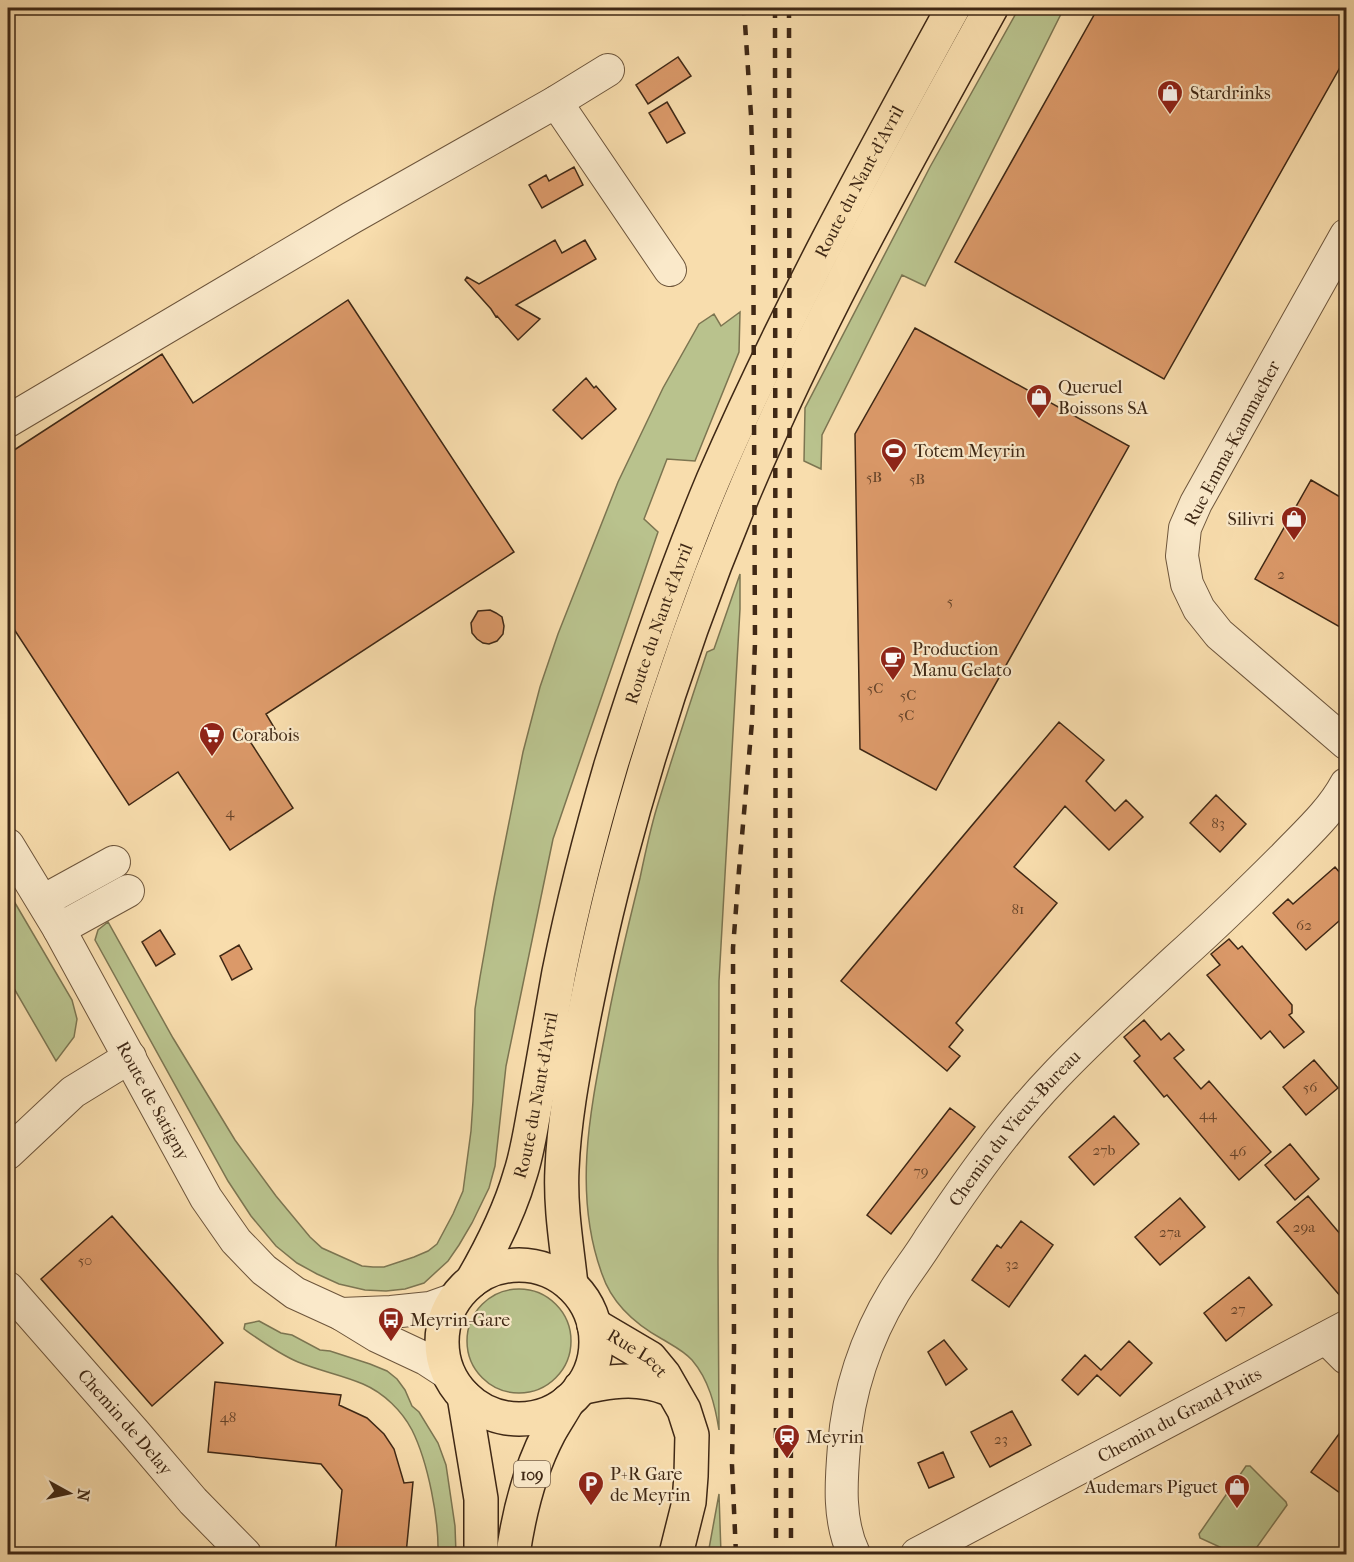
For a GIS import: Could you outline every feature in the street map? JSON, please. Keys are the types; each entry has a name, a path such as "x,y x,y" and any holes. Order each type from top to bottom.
{"main road":[{"name":"Route du Nant-d'Avril","path":"463,1290 490,1250 520,1178 528,1147 560,969 580,879 606,781 663,607 712,483 772,350 853,192 953,8"},
{"name":"Route du Nant-d'Avril","path":"571,1285 562,1197 565,1123 594,965 613,884 661,718 695,618 740,503 800,369 880,209 991,8"},
{"path":"457,1385 482,1409 493,1414 515,1419 549,1413 574,1394 590,1371 596,1341 594,1325 585,1303 571,1285 553,1273 543,1269 511,1265 490,1270 463,1290 448,1310 442,1336 442,1349 457,1385 481,1500 481,1554"},
{"name":"Rue Lect","path":"594,1325 650,1358 664,1375 684,1410 692,1435 689,1502 676,1554"},
{"name":"Rue Lect","path":"574,1394 603,1383 634,1381 672,1390"},
{"name":"109","path":"513,1554 525,1492 536,1463 548,1434 574,1394"}],"street":[{"path":"8,421 351,218 608,70"},
{"path":"556,102 670,270"},
{"name":"Rue Emma-Kammacher","path":"1347,235 1196,503 1185,528 1182,556 1187,584 1199,609 1219,634 1347,743"},
{"name":"Chemin du Vieux-Bureau","path":"854,1554 844,1526 842,1498 846,1426 851,1396 860,1367 876,1326 894,1292 966,1184 1012,1124 1054,1077 1144,989 1226,915 1321,819 1339,798 1347,784"},
{"name":"Route de Satigny","path":"8,845 59,929 207,1198 236,1241 264,1270 295,1293 341,1314 377,1336 423,1358 457,1385"},
{"path":"43,901 114,862"},
{"path":"59,929 128,891"},
{"path":"8,1153 73,1092 130,1057"},
{"name":"Chemin de Delay","path":"8,1288 193,1502 245,1554"},
{"name":"Route de Satigny","path":"341,1314 430,1308 463,1290"},
{"name":"Chemin du Grand-Puits","path":"916,1554 1340,1341"}],"green space":[{"path":"1019,8 1064,8 925,286 902,275 822,435 821,469 804,461 805,408 930,167"},
{"path":"740,312 739,352 695,461 667,459 644,519 658,532 553,839 506,1066 495,1166 489,1188 459,1245 448,1261 424,1283 405,1289 386,1291 365,1290 339,1284 297,1263 276,1246 251,1216 228,1181 95,940 98,930 108,922 173,1038 235,1140 276,1196 310,1237 322,1248 362,1266 373,1267 384,1267 414,1257 437,1244 463,1191 473,1101 475,1009 523,752 540,687 558,634 618,482 663,388 699,324 714,314 721,326"},
{"path":"740,574 740,609 719,981 719,1430 710,1393 703,1376 692,1360 634,1320 618,1304 606,1285 593,1243 586,1181 587,1149 595,1087 618,969 652,824 707,652 714,649"},
{"path":"8,891 72,1000 77,1019 74,1037 56,1061 8,978"},
{"path":"519,1289 539,1293 556,1304 567,1321 571,1341 567,1361 556,1378 539,1389 519,1393 499,1389 482,1378 471,1361 467,1341 471,1321 482,1304 499,1293"},
{"path":"259,1321 320,1350 330,1351 387,1371 397,1379 412,1406 419,1412 438,1443 446,1465 455,1526 456,1554 438,1554 437,1524 428,1474 412,1430 398,1409 371,1388 291,1359 244,1329 245,1324"},
{"path":"1246,1466 1250,1466 1287,1505 1252,1554 1235,1554 1200,1538 1199,1534"},
{"path":"719,1494 721,1554 708,1554"}],"building":[{"path":"1098,8 1347,8 1347,55 1164,379 955,262"},
{"path":"678,57 691,76 648,104 636,85"},
{"path":"667,102 685,133 667,143 649,113"},
{"path":"574,167 583,185 542,208 529,185 546,175 549,181"},
{"path":"555,240 562,253 585,240 596,259 516,305 540,319 518,340 465,280 467,277 479,284"},
{"path":"348,300 514,552 266,714 275,729 251,743 293,808 230,850 178,772 129,805 8,620 8,454 162,354 193,403"},
{"path":"915,328 1129,446 936,790 860,749 855,434"},
{"path":"586,378 616,409 582,439 553,410"},
{"path":"1311,480 1347,501 1347,631 1255,579"},
{"path":"490,610 502,617 504,626 503,634 497,641 489,644 477,639 472,633 471,623 478,611"},
{"path":"1059,722 1104,760 1086,781 1115,811 1126,800 1143,817 1109,850 1065,806 1014,867 1057,903 956,1023 963,1030 949,1047 960,1056 947,1071 841,981"},
{"path":"1216,795 1246,824 1220,852 1190,823"},
{"path":"1335,867 1347,881 1347,914 1306,950 1273,913 1288,899 1293,904"},
{"path":"160,930 175,954 156,966 142,942"},
{"path":"1229,939 1238,949 1242,946 1292,1005 1292,1013 1289,1015 1304,1032 1284,1048 1270,1031 1261,1039 1207,975 1220,965 1211,954"},
{"path":"239,945 252,969 232,980 220,956"},
{"path":"1144,1020 1161,1040 1169,1033 1184,1050 1174,1058 1201,1089 1209,1081 1271,1152 1239,1180 1167,1095 1164,1097 1134,1061 1140,1056 1124,1037"},
{"path":"1314,1060 1338,1088 1306,1115 1283,1087"},
{"path":"950,1108 975,1127 891,1234 867,1215"},
{"path":"1114,1116 1139,1144 1094,1185 1069,1157"},
{"path":"1290,1144 1319,1179 1295,1200 1265,1165"},
{"path":"1308,1196 1347,1242 1347,1304 1277,1222"},
{"path":"1180,1198 1205,1227 1160,1265 1135,1237"},
{"path":"112,1216 223,1343 152,1406 41,1279"},
{"path":"1021,1221 1053,1245 1009,1307 972,1280 997,1245 1001,1248"},
{"path":"1249,1277 1272,1305 1226,1341 1204,1313"},
{"path":"944,1340 967,1369 946,1385 928,1352"},
{"path":"1129,1341 1152,1363 1120,1396 1097,1375 1078,1395 1062,1380 1085,1355 1101,1370"},
{"path":"215,1382 341,1395 339,1405 367,1418 384,1434 394,1449 404,1483 413,1482 406,1554 335,1554 342,1490 321,1464 208,1452"},
{"path":"1012,1411 1031,1445 990,1467 971,1432"},
{"path":"1347,1423 1347,1498 1311,1472"},
{"path":"943,1452 954,1477 929,1488 918,1463"}],"railway":[{"path":"736,1554 732,1465 733,948 752,722 755,643 753,180 744,8"},
{"path":"775,8 776,1554"},
{"path":"789,8 791,1554"}],"place":[{"name":"Stardrinks","path":"1170,116"},
{"name":"Queruel Boissons SA","path":"1039,420"},
{"name":"Totem Meyrin","path":"894,474"},
{"name":"Silivri","path":"1294,542"},
{"name":"Production Manu Gelato","path":"893,682"},
{"name":"Corabois","path":"212,758"},
{"name":"Meyrin-Gare","path":"391,1343"},
{"name":"Meyrin","path":"787,1460"},
{"name":"P+R Gare de Meyrin","path":"591,1507"},
{"name":"Audemars Piguet","path":"1237,1510"}]}
